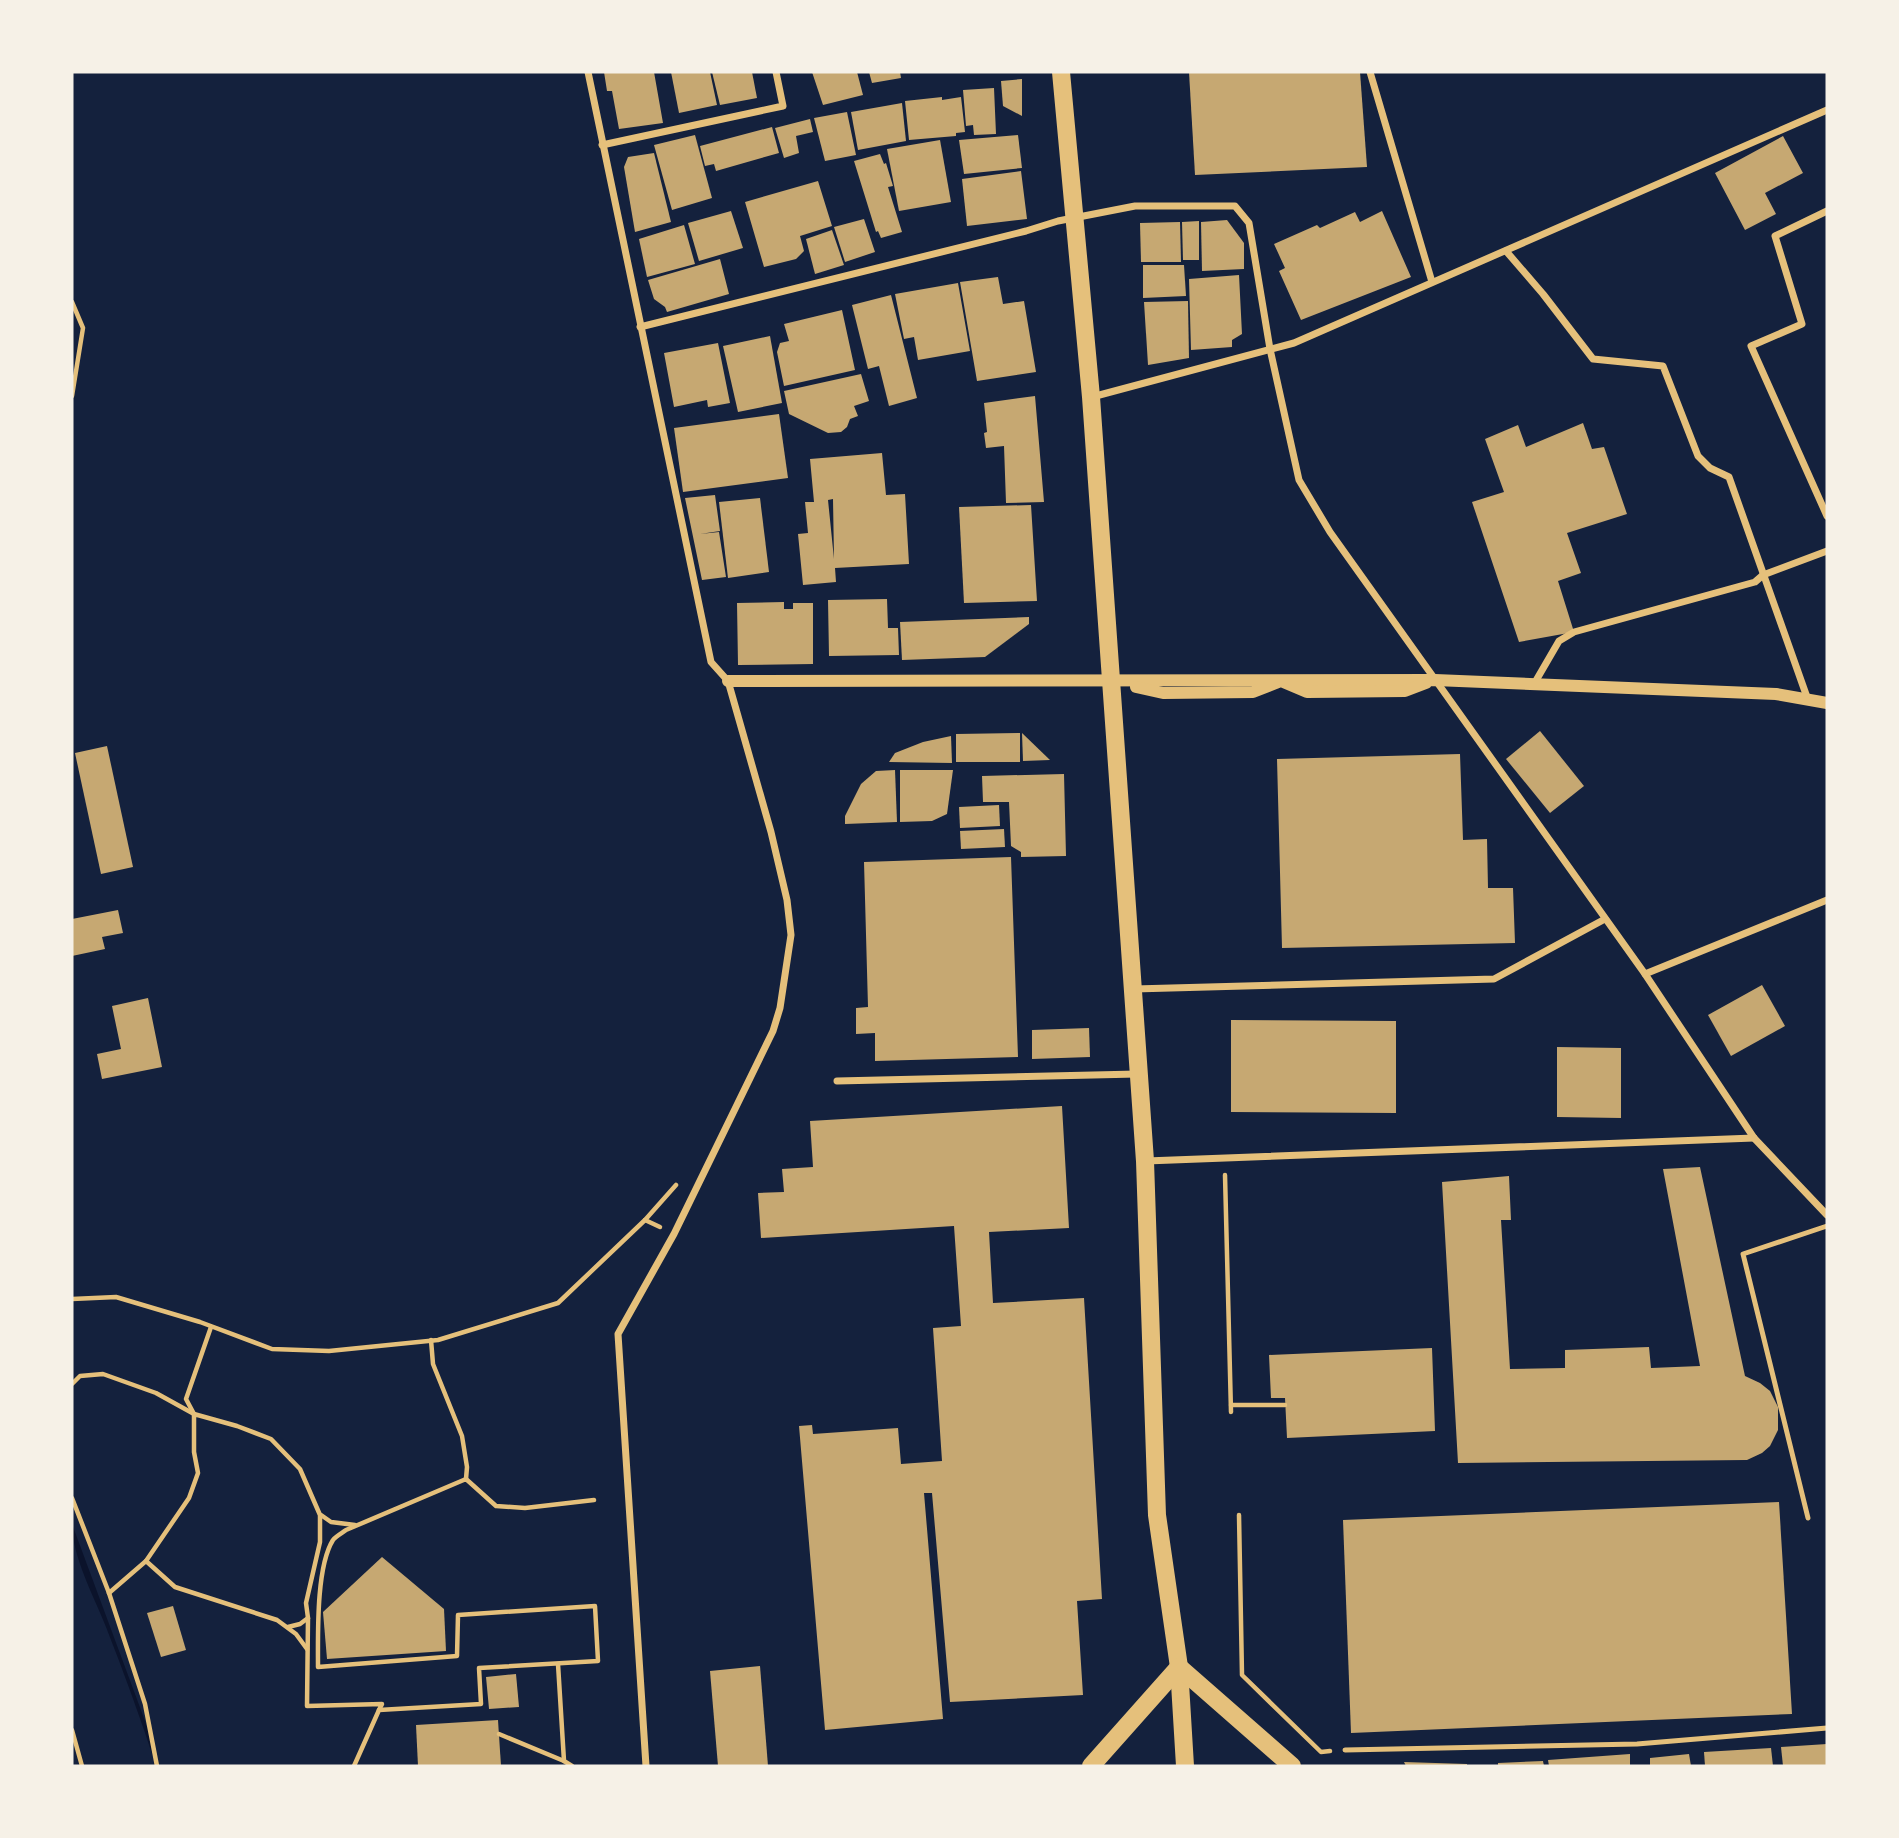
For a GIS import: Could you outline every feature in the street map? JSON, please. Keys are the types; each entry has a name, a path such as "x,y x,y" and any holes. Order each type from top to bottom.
{"main road":[{"path":"1061,72 1091,397 1145,1161 1157,1515 1180,1667 1185,1766"},
{"path":"1091,1766 1180,1667"},
{"path":"1180,1667 1292,1766"}],"street":[{"path":"588,72 711,662 728,681 771,832 787,901 791,935 780,1008 773,1031 674,1234 618,1334 646,1766"},
{"path":"602,145 783,106 776,72"},
{"path":"1370,72 1432,282"},
{"path":"1091,397 1294,343 1827,110"},
{"path":"640,327 1075,218 1135,206 1235,206 1250,223 1270,349 1299,480 1330,532 1645,974 1754,1138 1827,1215"},
{"path":"1827,211 1775,236 1802,324 1751,346 1827,516"},
{"path":"1506,251 1594,359 1663,366 1698,456 1710,468 1728,477 1808,699"},
{"path":"1534,684 1559,641 1574,632 1755,582 1763,575 1827,551"},
{"path":"728,681 1112,681 1163,693 1175,693 1253,692 1281,681 1307,692 1405,691 1435,680 1776,694 1827,703"},
{"path":"1645,974 1827,900"},
{"path":"1133,989 1494,979 1605,919"},
{"path":"837,1081 1139,1074"},
{"path":"1145,1161 1754,1138"}],"lane":[{"path":"1808,1518 1742,1254 1827,1226"},
{"path":"1345,1750 1637,1744 1827,1728"}],"path":[{"path":"72,302 83,328 72,396"},
{"path":"1224,1158 1231,1412"},
{"path":"72,1299 116,1297 211,1326 272,1349 330,1351 431,1340 558,1303 645,1220 684,1176"},
{"path":"109,1593 146,1561 189,1498 198,1473 194,1451 194,1414 186,1399 211,1326"},
{"path":"431,1340 433,1364 462,1436 467,1467 466,1479"},
{"path":"72,1384 80,1376 103,1374 156,1393 194,1414 271,1439 300,1469 320,1515 320,1542 306,1603 307,1706 382,1704 354,1766"},
{"path":"1231,1405 1285,1405"},
{"path":"466,1479 496,1506 525,1508 594,1500"},
{"path":"379,1710 481,1704 479,1668 598,1661 595,1605 457,1615 457,1656 318,1667 318,1617 325,1563 334,1539 356,1525 466,1479"},
{"path":"72,1498 109,1593 145,1704 157,1766"},
{"path":"320,1515 331,1522 356,1525"},
{"path":"1239,1515 1242,1675 1321,1752 1345,1750"},
{"path":"146,1561 175,1587 276,1620 296,1634 307,1650"},
{"path":"287,1627 300,1624 308,1618"},
{"path":"558,1664 564,1760"},
{"path":"72,1730 82,1766"},
{"path":"499,1734 564,1760 572,1766"}],"water":[{"path":"72,1524 159,1766 156,1766 80,1563"}],"building":[{"path":"604,72 654,72 663,123 619,129 612,91 607,91"},
{"path":"671,72 710,72 717,105 679,113"},
{"path":"712,72 752,72 757,98 720,105"},
{"path":"812,72 857,72 863,95 823,105"},
{"path":"869,72 900,72 901,78 872,83"},
{"path":"1189,72 1360,72 1367,167 1195,175"},
{"path":"1022,79 1022,116 1003,106 1001,81"},
{"path":"994,88 996,134 974,135 973,125 966,126 963,90"},
{"path":"942,97 942,100 961,97 965,132 956,133 956,136 909,140 905,101"},
{"path":"902,103 906,141 858,150 851,112"},
{"path":"847,112 856,155 825,161 814,118"},
{"path":"810,119 813,132 796,136 799,153 784,158 775,128"},
{"path":"772,127 779,153 716,171 714,164 705,166 700,146"},
{"path":"695,135 712,198 672,210 654,145"},
{"path":"1018,135 1022,168 964,174 959,140"},
{"path":"1783,136 1803,173 1765,193 1776,214 1745,230 1715,173"},
{"path":"940,140 951,202 899,211 887,149"},
{"path":"654,153 671,222 635,232 624,167 628,157"},
{"path":"880,154 884,164 886,163 893,186 888,187 902,232 881,238 878,231 876,232 854,161"},
{"path":"1021,171 1027,219 967,226 962,179"},
{"path":"818,181 832,226 800,236 804,251 796,259 764,267 745,202"},
{"path":"731,211 743,248 699,261 688,223"},
{"path":"1382,211 1411,277 1301,320 1279,271 1285,268 1274,244 1355,212 1360,222"},
{"path":"864,219 875,252 845,262 834,227"},
{"path":"1227,220 1244,243 1244,269 1202,271 1201,222"},
{"path":"1199,221 1199,260 1183,260 1182,222"},
{"path":"1180,222 1181,262 1141,262 1140,223"},
{"path":"684,225 695,264 647,277 639,239"},
{"path":"832,230 844,265 815,274 806,239"},
{"path":"720,259 729,294 667,312 665,307 654,299 648,280"},
{"path":"1143,265 1184,265 1186,296 1143,298"},
{"path":"1239,275 1242,334 1232,340 1232,347 1191,350 1189,279"},
{"path":"998,277 1003,304 1024,301 1036,372 977,381 960,282"},
{"path":"958,283 970,351 918,360 914,337 904,339 895,294"},
{"path":"891,295 917,398 889,406 879,366 868,369 852,305"},
{"path":"1188,301 1189,358 1148,365 1144,302"},
{"path":"842,310 855,370 784,386 777,352 780,343 789,341 784,324"},
{"path":"770,336 782,403 738,412 723,346"},
{"path":"718,343 730,403 708,407 707,400 674,407 664,353"},
{"path":"861,374 869,401 854,406 858,416 850,419 841,432 828,433 789,414 784,391"},
{"path":"1035,396 1044,502 1006,503 1004,446 986,448 984,403"},
{"path":"779,414 788,478 683,492 674,428"},
{"path":"1583,423 1592,449 1604,447 1627,514 1567,533 1581,573 1558,581 1574,632 1519,642 1472,502 1504,492 1485,439 1518,425 1526,447"},
{"path":"882,453 886,495 905,494 909,564 835,568 836,582 803,585 798,534 808,533 805,502 814,502 810,459","holes":["833,499 834,559 828,500"]},
{"path":"715,495 720,531 700,534 719,532 726,577 702,580 685,498"},
{"path":"760,498 769,572 728,578 719,502"},
{"path":"1031,505 1037,601 964,603 959,507"},
{"path":"887,599 888,628 898,628 899,655 829,656 828,600"},
{"path":"784,602 784,609 793,609 793,603 813,603 813,664 738,665 737,603"},
{"path":"1029,617 1029,624 985,657 902,660 900,622"},
{"path":"1540,731 1584,786 1550,813 1506,759"},
{"path":"1020,733 1020,762 956,762 956,734"},
{"path":"1022,733 1050,760 1023,761"},
{"path":"951,736 952,763 889,762 895,753 923,742"},
{"path":"107,746 133,867 101,874 75,753"},
{"path":"1460,754 1463,840 1487,839 1488,888 1513,888 1515,943 1282,948 1277,759"},
{"path":"895,770 897,822 845,824 845,816 861,784 876,771"},
{"path":"900,770 953,770 947,814 932,821 900,822"},
{"path":"1064,774 1066,856 1021,857 1021,852 1011,846 1009,802 983,802 982,776"},
{"path":"999,805 1000,826 960,828 959,807"},
{"path":"1004,829 1005,847 961,849 960,831"},
{"path":"1011,857 1018,1057 875,1061 875,1033 856,1034 856,1008 868,1007 864,862"},
{"path":"118,910 123,933 102,937 105,949 72,956 72,919"},
{"path":"1762,985 1785,1026 1731,1056 1708,1015"},
{"path":"148,998 162,1067 102,1079 97,1054 121,1049 112,1006"},
{"path":"1231,1020 1396,1021 1396,1113 1231,1112"},
{"path":"1089,1028 1090,1057 1032,1059 1032,1030"},
{"path":"1557,1047 1621,1048 1621,1118 1557,1117"},
{"path":"1062,1106 1069,1228 989,1232 993,1303 1084,1298 1102,1599 1077,1601 1083,1695 950,1702 932,1493 924,1493 943,1719 825,1730 799,1426 812,1425 813,1434 898,1428 901,1464 942,1461 933,1328 961,1326 954,1226 761,1238 758,1193 784,1192 782,1169 813,1167 810,1121"},
{"path":"1700,1167 1745,1376 1770,1391 1778,1407 1778,1430 1770,1446 1747,1460 1458,1463 1442,1182 1509,1176 1511,1220 1501,1220 1510,1369 1565,1368 1565,1350 1649,1347 1651,1368 1700,1366 1663,1169"},
{"path":"1432,1348 1435,1431 1287,1438 1285,1398 1271,1398 1269,1355"},
{"path":"1779,1502 1792,1714 1351,1733 1343,1520"},
{"path":"382,1557 444,1609 446,1651 327,1659 323,1612"},
{"path":"173,1606 186,1650 161,1657 147,1613"},
{"path":"760,1666 768,1766 718,1766 710,1671"},
{"path":"516,1674 519,1707 489,1709 486,1677"},
{"path":"498,1720 501,1766 418,1766 416,1725"},
{"path":"1827,1744 1827,1766 1783,1766 1781,1747"},
{"path":"1771,1748 1773,1766 1705,1766 1704,1752"},
{"path":"1630,1754 1630,1766 1549,1766 1548,1760"},
{"path":"1689,1754 1691,1766 1650,1766 1650,1758"},
{"path":"1543,1761 1544,1766 1498,1766 1498,1763"},
{"path":"1404,1762 1467,1764 1467,1766 1406,1766"}]}
